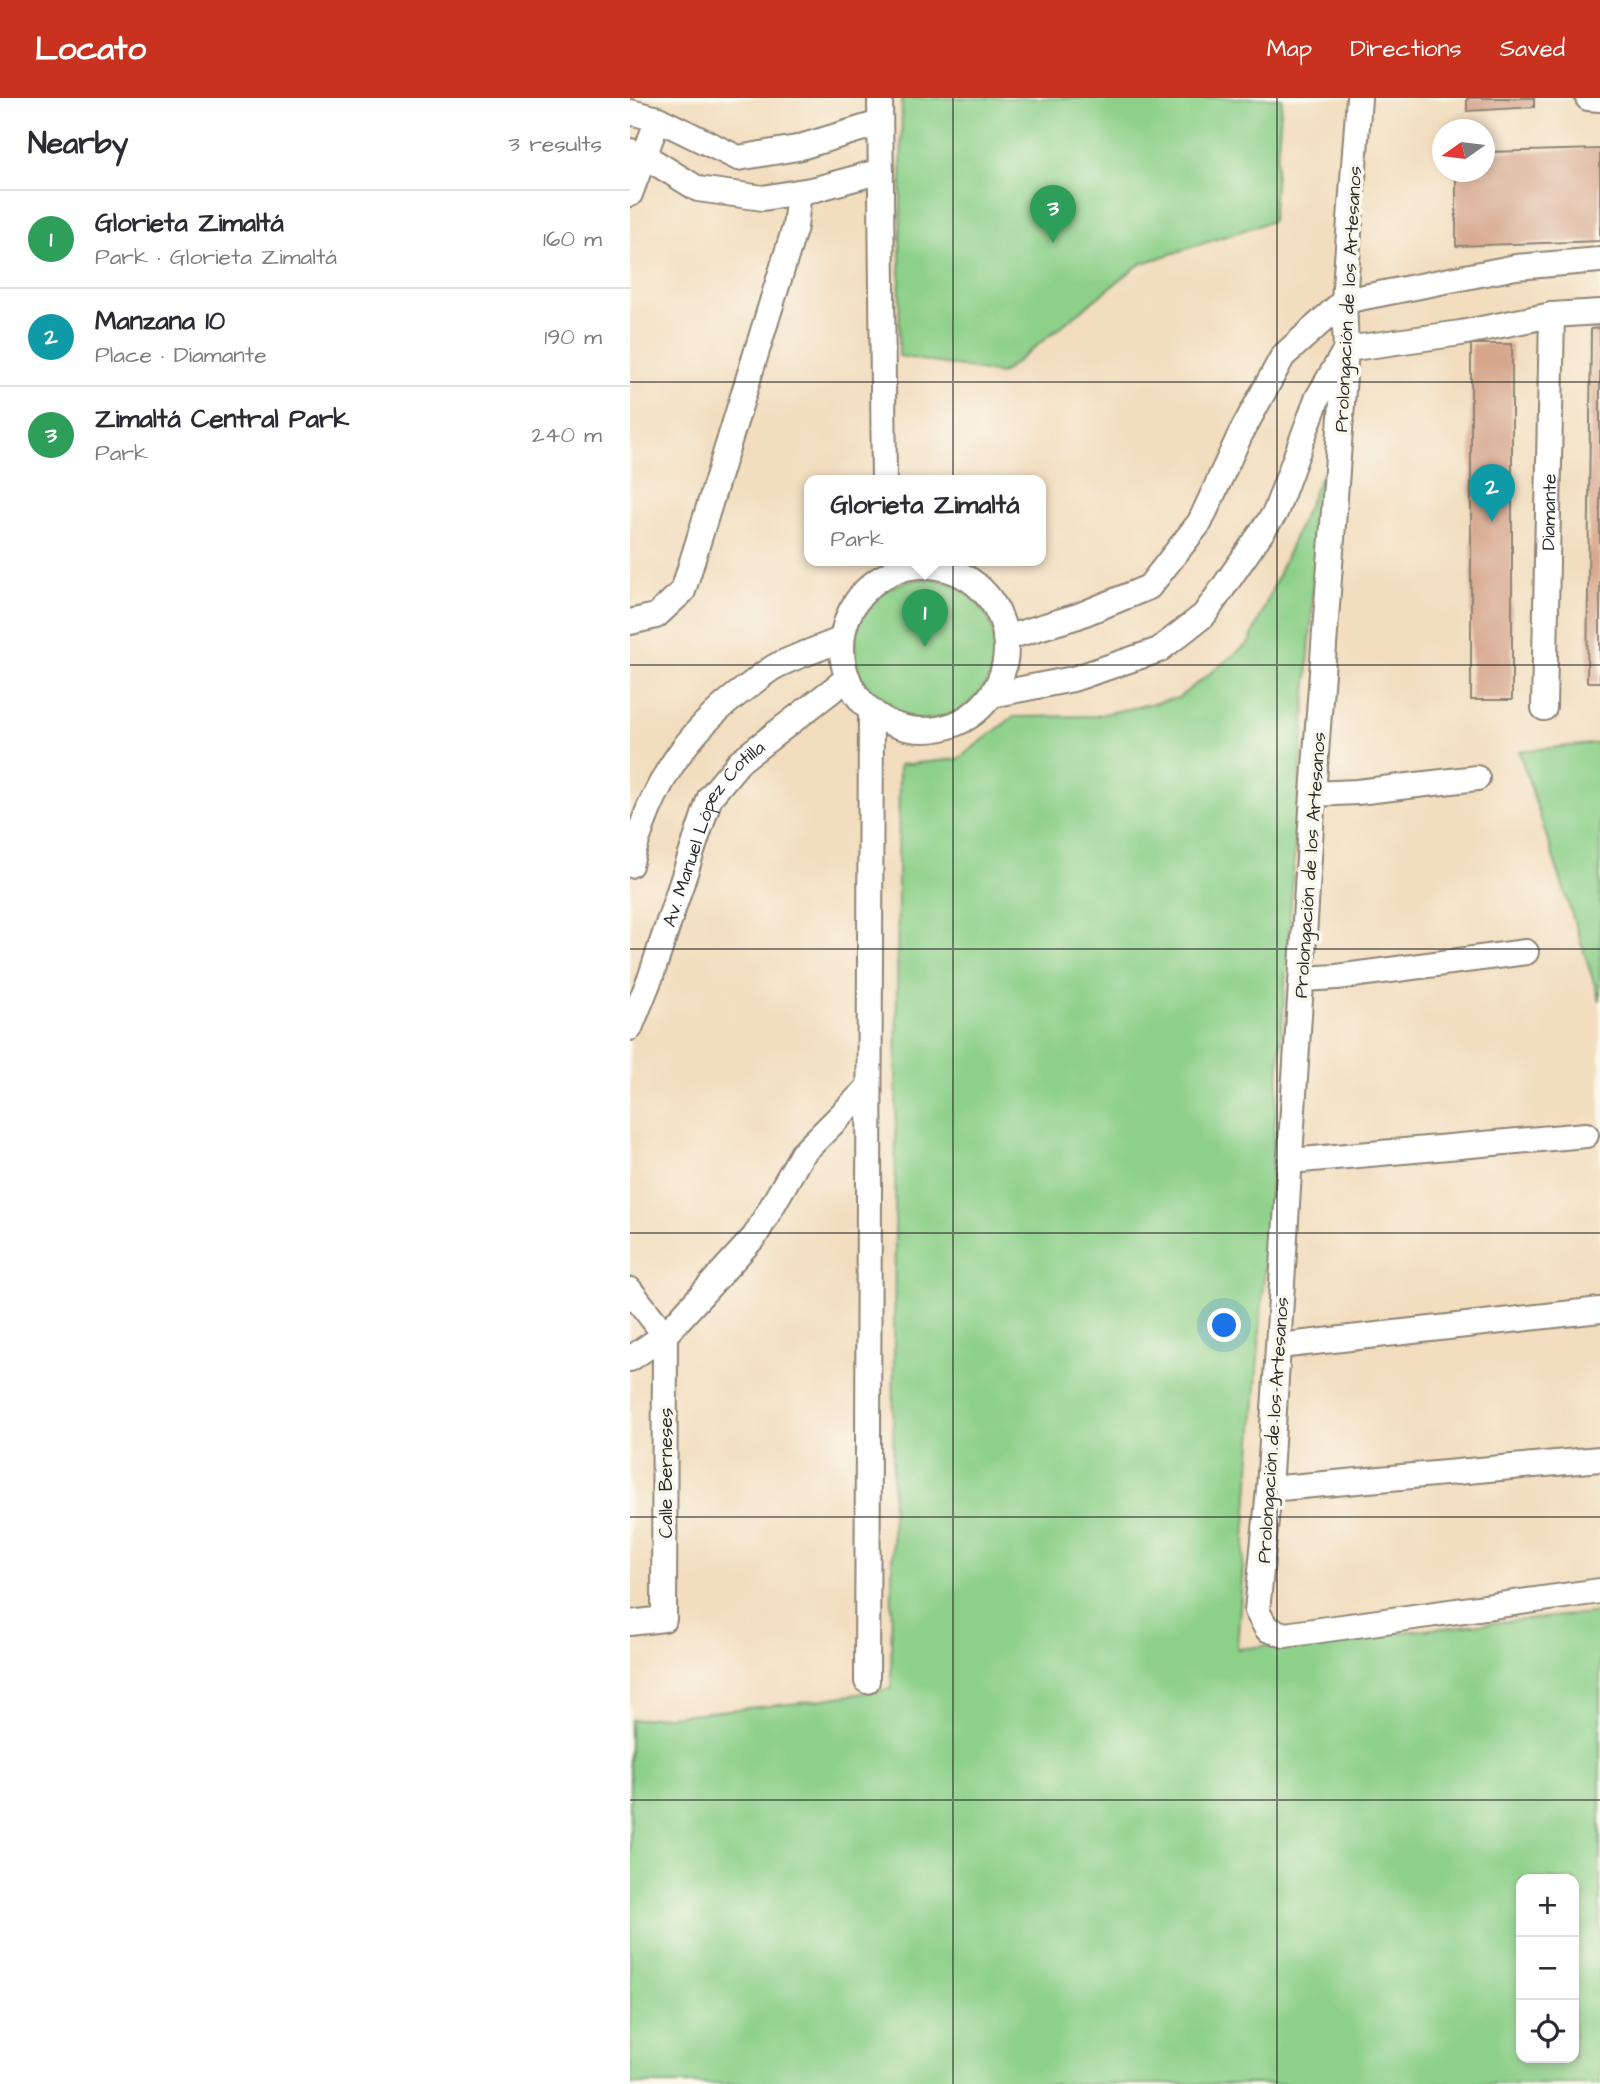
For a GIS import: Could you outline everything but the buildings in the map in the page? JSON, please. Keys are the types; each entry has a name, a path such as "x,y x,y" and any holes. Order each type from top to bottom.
{"street":[{"path":"880,98 884,475"},
{"name":"Prolongación de los Artesanos","path":"1359,98 1345,302 1346,349 1313,794 1279,1346 1257,1611 1267,1629 1285,1635 1600,1591"},
{"path":"1588,98 1600,99"},
{"path":"630,112 658,119 738,158 797,148 880,123"},
{"path":"630,194 636,153 658,119"},
{"path":"636,153 698,189 763,198 799,192 881,171"},
{"path":"630,622 656,616 683,591 795,227 799,192"},
{"path":"1005,638 1078,616 1149,587 1200,522 1240,436 1283,356 1345,302 1517,267 1600,260"},
{"path":"992,695 1073,679 1158,650 1204,615 1275,513 1317,398 1346,349 1439,337 1552,315 1600,312"},
{"name":"Diamante","path":"1544,708 1552,315"},
{"path":"923,566 943,568 961,575 978,586 991,601 1000,618 1005,638 1003,667 992,695 979,710 963,721 925,731 887,722 870,710 857,696 843,659 842,639 847,620 856,602 885,569 923,566"},
{"path":"630,865 640,827 666,772 696,730 726,702 776,666 842,639"},
{"name":"Av. Manuel López Cotilla","path":"630,1028 651,976 710,797 740,761 848,678"},
{"path":"867,1681 870,710"},
{"path":"1313,794 1357,792 1477,778"},
{"path":"1302,979 1337,977 1526,952"},
{"path":"630,1359 665,1335 755,1237 802,1154 869,1087"},
{"path":"1290,1161 1586,1135"},
{"path":"630,1290 665,1335"},
{"path":"1279,1346 1600,1310"},
{"name":"Calle Berneses","path":"630,1623 664,1619 665,1335"},
{"path":"1269,1489 1600,1460"}],"green space":[{"path":"902,98 1282,98 1272,221 1140,264 1001,374 899,356"},
{"path":"1322,473 1237,1649 1600,1612 1600,2084 630,2084 630,1720 798,1703 891,1689 899,765 958,759 1013,717 1095,716 1178,698 1249,643"},
{"path":"925,579 952,584 975,599 990,622 995,649 990,676 975,699 952,714 925,719 898,714 875,699 860,676 855,649 860,622 875,599 898,584"},
{"path":"1600,743 1600,1001 1519,751"}],"place":[{"name":"Zimaltá Central Park","path":"1053,243"},
{"name":"Manzana 10","path":"1492,522"},
{"name":"Glorieta Zimaltá","path":"925,647"}]}
